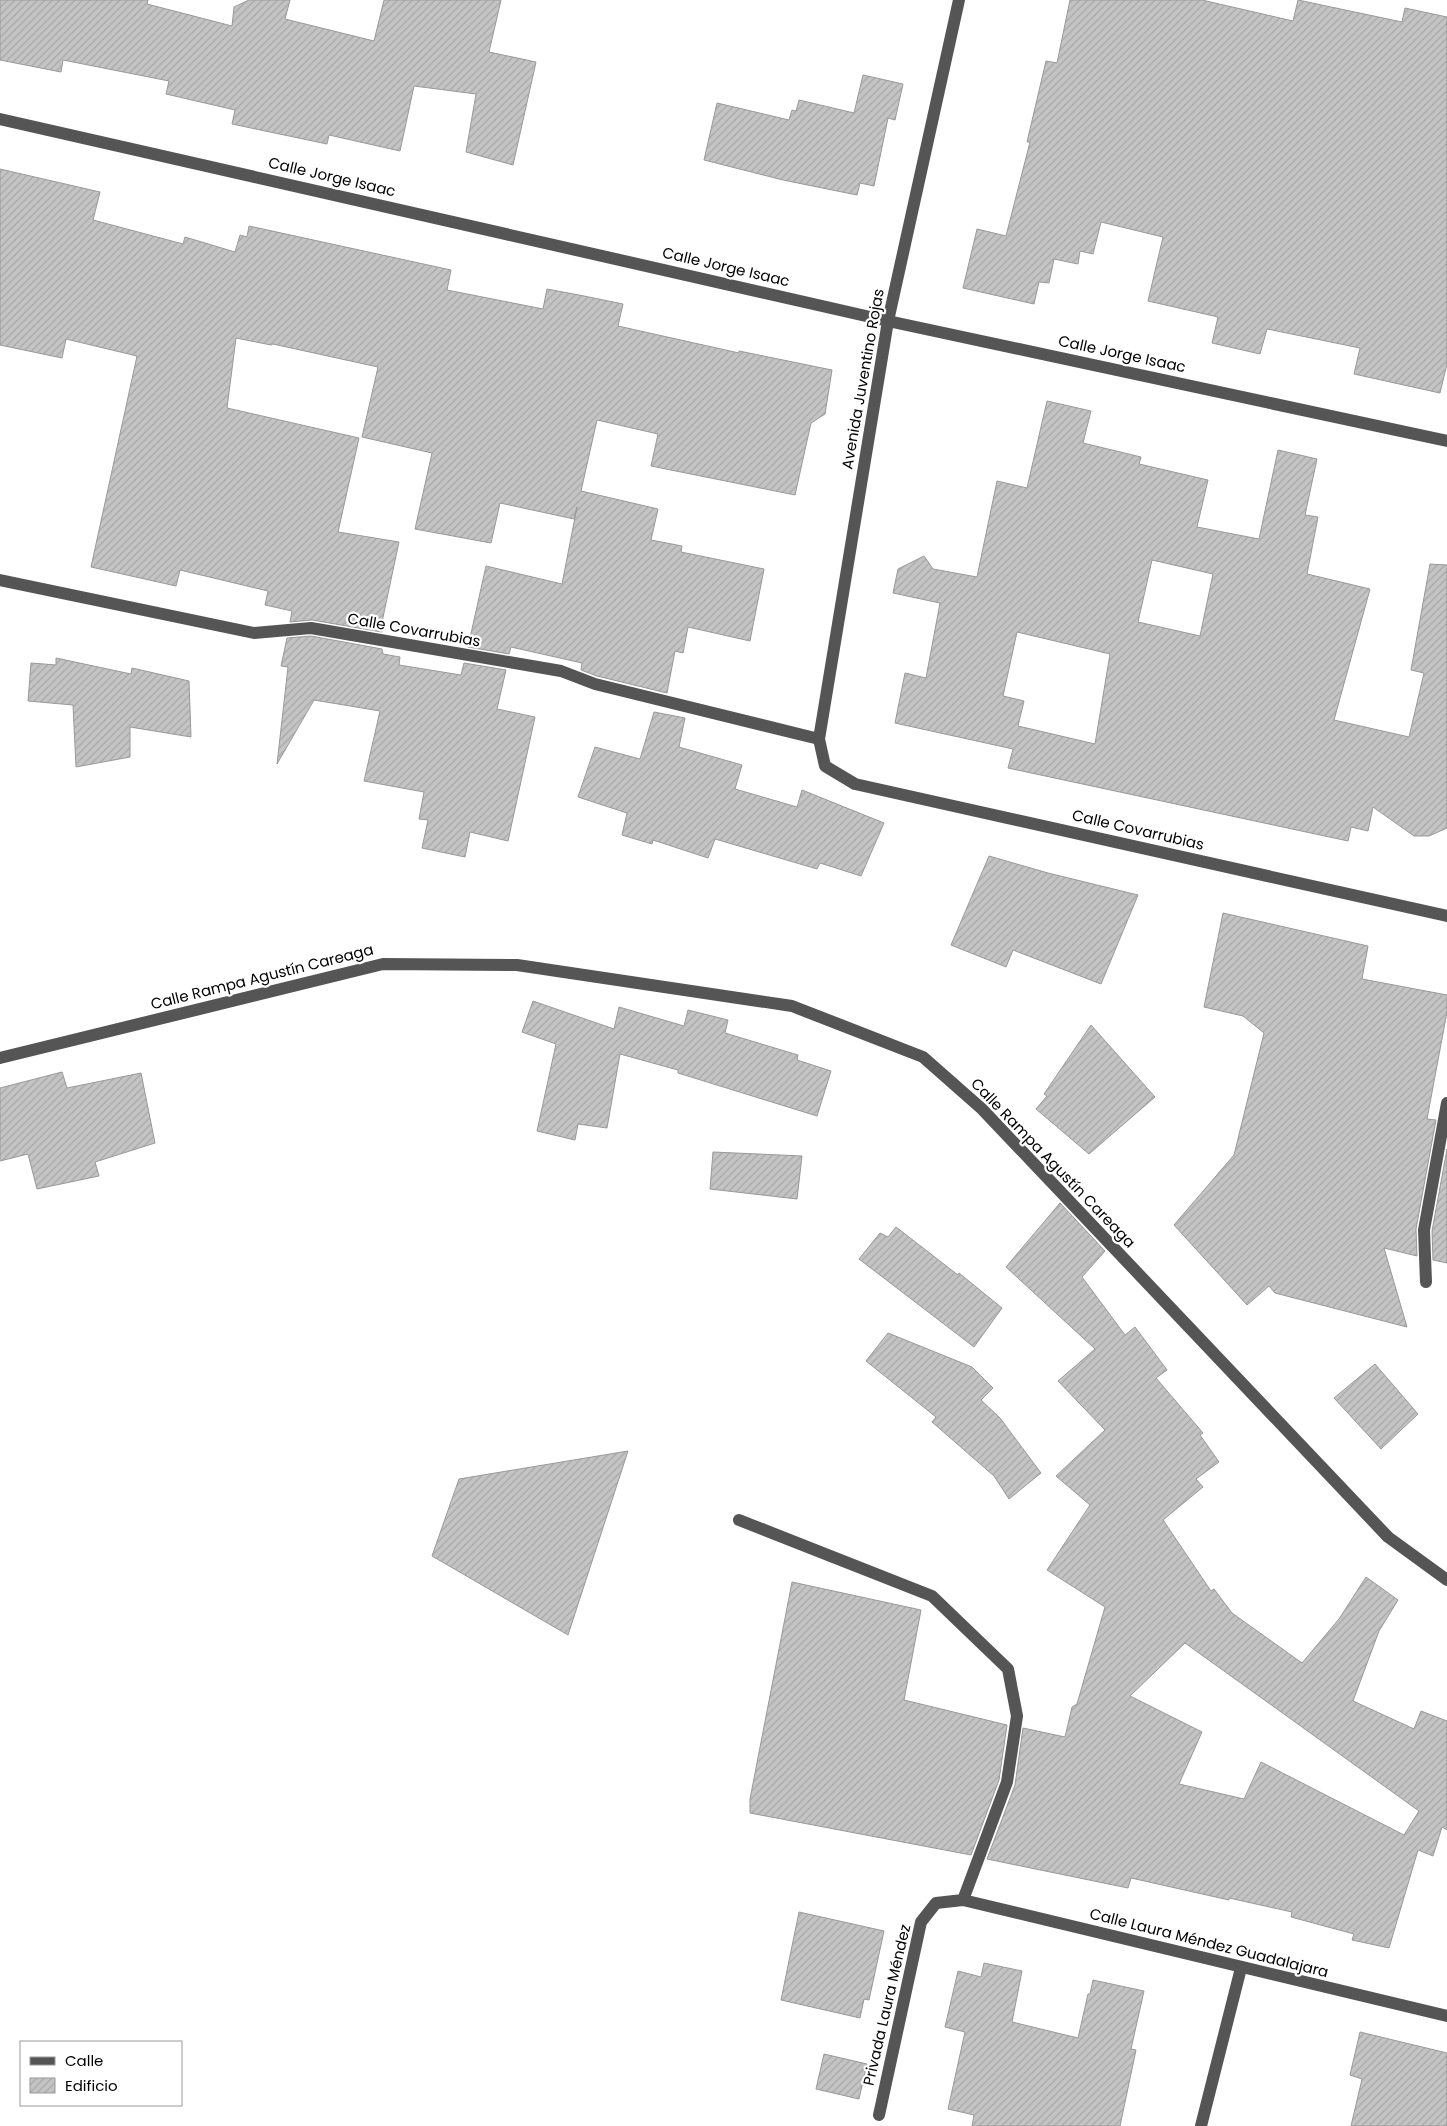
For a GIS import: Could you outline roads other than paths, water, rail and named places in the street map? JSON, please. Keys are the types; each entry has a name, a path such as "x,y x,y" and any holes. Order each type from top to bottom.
{"street":[{"name":"Avenida Juventino Rojas","path":"825,766 818,739 888,320 959,0"},
{"name":"Calle Jorge Isaac","path":"0,119 888,320 1447,441"},
{"name":"Calle Covarrubias","path":"0,580 254,633 311,628 561,671 595,684 818,739"},
{"name":"Calle Covarrubias","path":"825,766 855,784 1447,916"},
{"name":"Calle Rampa Agustín Careaga","path":"0,1058 383,964 516,965 792,1006 922,1057 982,1109 1388,1537 1447,1580"},
{"path":"1426,1282 1424,1230 1447,1103"},
{"path":"739,1520 932,1596 1008,1669 1017,1716 1007,1782 963,1900"},
{"name":"Calle Laura Méndez Guadalajara","path":"963,1900 1447,2016"},
{"name":"Privada Laura Méndez","path":"879,2115 921,1922 936,1903 963,1900"},
{"path":"1201,2126 1241,1968"}]}
